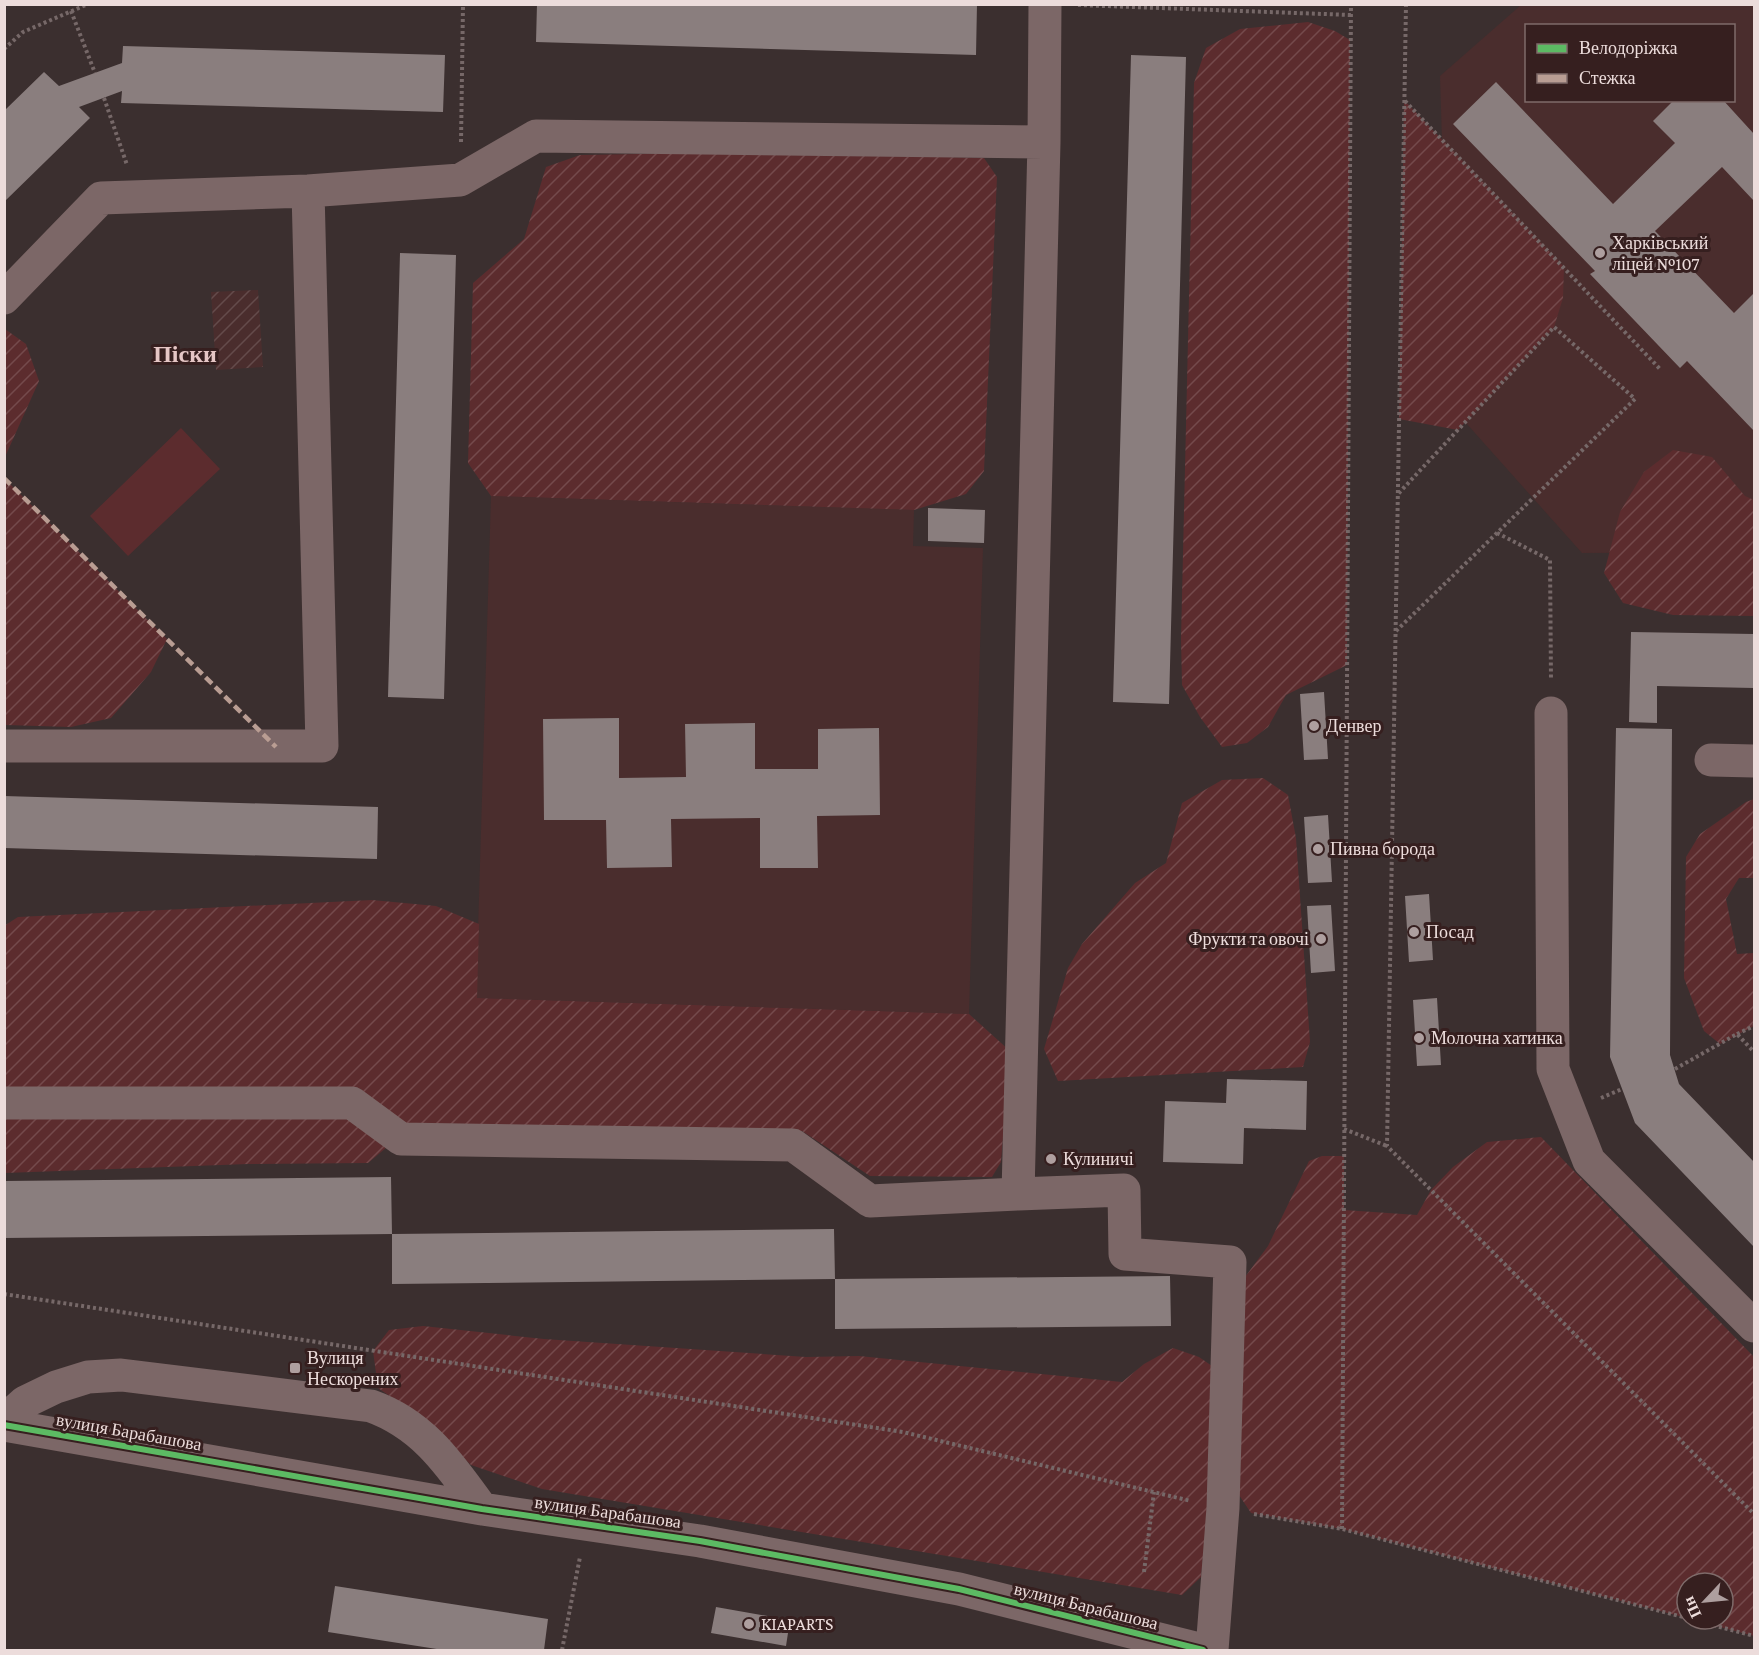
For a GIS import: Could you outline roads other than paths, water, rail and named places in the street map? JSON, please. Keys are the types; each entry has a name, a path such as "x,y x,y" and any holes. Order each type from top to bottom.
{"street":[{"path":"1018,1194 1044,142 1045,4"},
{"path":"4,298 101,198 308,190 460,180 536,136 1044,142"},
{"path":"4,746 322,746 308,190"},
{"path":"1551,713 1553,1069 1590,1161 1755,1326"},
{"path":"1711,759 1755,761"},
{"path":"4,1103 352,1103 401,1138 793,1145 870,1201 1124,1190 1125,1254 1230,1262 1223,1508 1212,1650"},
{"path":"4,1423 25,1402 56,1387 88,1377 122,1375 371,1406 390,1413 424,1436 450,1465 482,1509"},
{"name":"вулиця Барабашова","path":"4,1423 482,1509 700,1541 959,1589 1203,1650"}],"place":[{"name":"Харківський ліцей №107","path":"1600,253"},
{"name":"Денвер","path":"1314,726"},
{"name":"Пивна борода","path":"1318,849"},
{"name":"Посад","path":"1414,932"},
{"name":"Фрукти та овочі","path":"1321,939"},
{"name":"Молочна хатинка","path":"1419,1038"},
{"name":"Кулиничі","path":"1051,1159"},
{"name":"Вулиця Нескорених","path":"295,1368"},
{"name":"KIAPARTS","path":"749,1624"}],"district":[{"name":"Піски","path":"185,354"}]}
